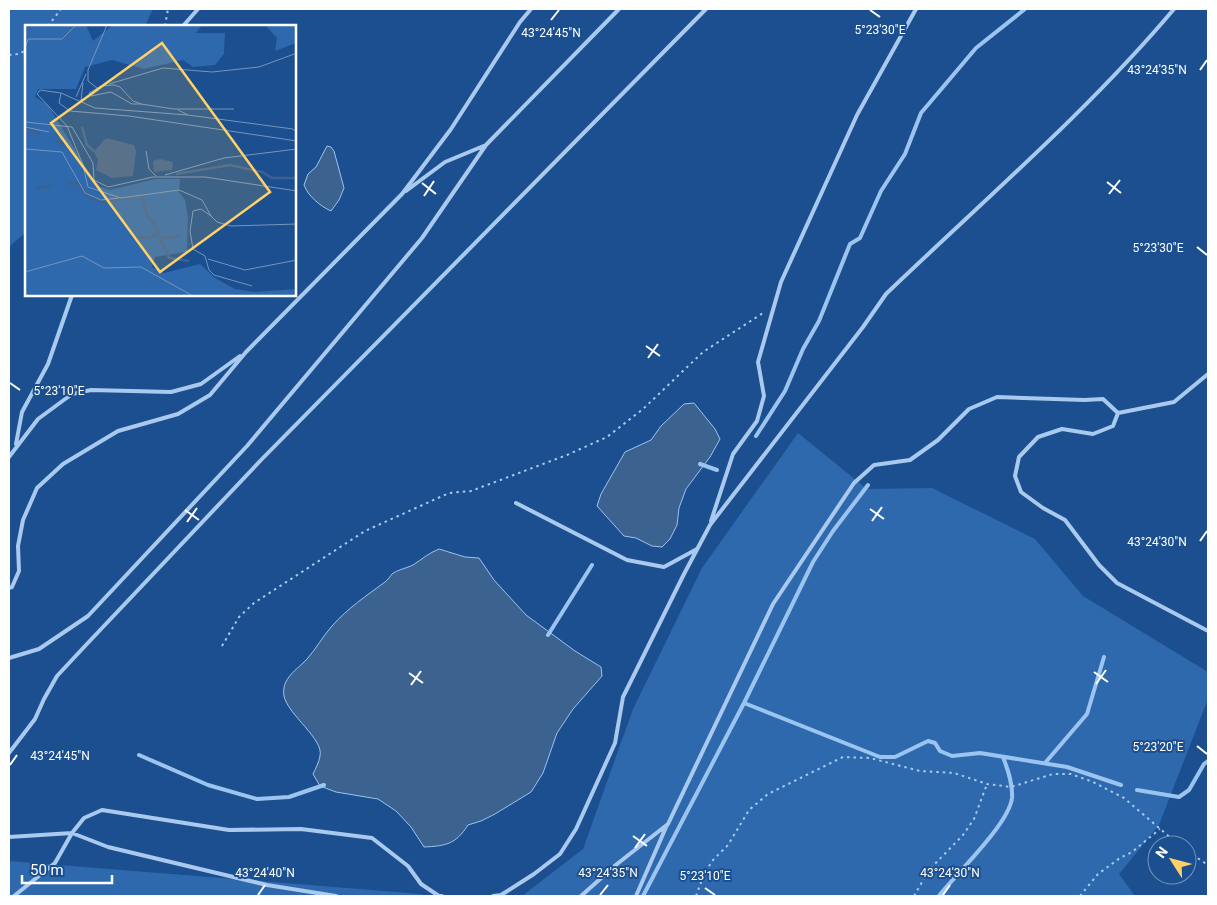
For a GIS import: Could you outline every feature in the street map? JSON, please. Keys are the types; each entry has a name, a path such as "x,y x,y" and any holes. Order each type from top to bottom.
{"lane":[{"path":"184,25 198,9"},
{"path":"9,588 12,587 19,572 18,546 23,520 37,488 64,464 118,431 178,414 210,395 246,352 402,194 451,129 530,9"},
{"path":"9,658 39,649 88,616 234,460 422,238 486,145 619,9"},
{"path":"9,753 35,719 57,676 85,646 262,459 706,9"},
{"path":"710,525 733,454 757,421 764,396 758,362 781,282 857,115 916,9"},
{"path":"493,896 500,895 534,874 560,854 576,829 615,743 623,697 710,525 863,327 886,294 1085,107 1174,9"},
{"path":"402,194 445,162 486,145"},
{"path":"16,446 22,412 48,364 72,296"},
{"path":"9,457 38,419 72,394 91,390 171,392 201,384 246,352"},
{"path":"1118,413 1174,402 1208,374"},
{"path":"636,896 668,824 773,604 854,483 874,465 910,460 938,440 969,410 997,396 1084,400 1103,399 1118,413"},
{"path":"1118,413 1113,426 1093,434 1062,429 1038,437 1019,457 1015,476 1021,492 1043,508 1065,520 1099,565 1117,583 1208,631"},
{"path":"516,503 627,560 664,568 697,549"},
{"path":"14,896 55,863 72,833 84,818 102,810 229,830 301,829 372,838 408,866 422,884 438,896 442,896"},
{"path":"581,896 617,864 668,824"},
{"path":"9,837 72,833 108,847 267,885 336,896"}],"path":[{"path":"49,25 61,9"},
{"path":"164,25 168,9"},
{"path":"9,55 19,54 25,51"},
{"path":"222,646 239,617 254,603 365,531 449,493 471,490 567,455 607,437 643,409 703,352 774,305"},
{"path":"696,896 703,876 712,861 728,845 749,810 768,794 843,757 870,758 920,771 954,773 987,784 1011,787 1053,774 1071,774 1093,782 1124,798 1167,835"},
{"path":"914,896 929,870 963,834 974,819 987,784"},
{"path":"1080,896 1098,874 1132,852 1160,829"},
{"path":"1197,858 1208,865"}],"shaded area":[{"path":"9,9 153,9 145,25 25,25 25,233 9,247"},
{"path":"327,146 331,147 334,151 344,188 339,200 331,211 315,200 308,193 304,185 308,174 316,167"},
{"path":"694,403 715,429 720,439 710,457 686,489 679,508 677,525 670,539 662,547 652,546 636,538 624,536 597,506 601,494 625,452 651,440 661,426 684,404"},
{"path":"798,433 867,489 932,488 1035,539 1083,596 1208,672 1208,699 1159,825 1151,835 1147,835 1147,840 1119,874 1135,896 522,896 583,849 633,709 702,568"},
{"path":"439,549 465,557 479,558 494,580 526,615 575,651 601,667 602,676 573,709 557,733 543,773 531,792 495,814 468,825 450,843 424,847 411,827 396,811 378,799 336,792 320,786 313,774 320,758 320,749 317,742 287,703 284,690 287,679 307,659 338,620 357,602 386,581 392,574 413,565"},
{"path":"9,861 421,894 427,896 9,896"}],"waterway":[{"path":"756,436 785,391 803,349 819,321 850,244 860,238 881,191 905,154 921,113 976,48 1025,9"},
{"path":"700,464 717,470"},
{"path":"744,703 813,562 833,531 868,485"},
{"path":"548,635 592,565"},
{"path":"1045,763 1087,714 1104,657"},
{"path":"643,896 744,703 880,757 895,757 928,741 935,743 940,751 952,756 980,753 1067,767 1121,785"},
{"path":"139,755 208,785 257,799 289,797 324,785"},
{"path":"939,896 981,849 1009,809 1012,788 1003,757"},
{"path":"1137,790 1179,797 1189,790 1204,764 1208,761"}]}
